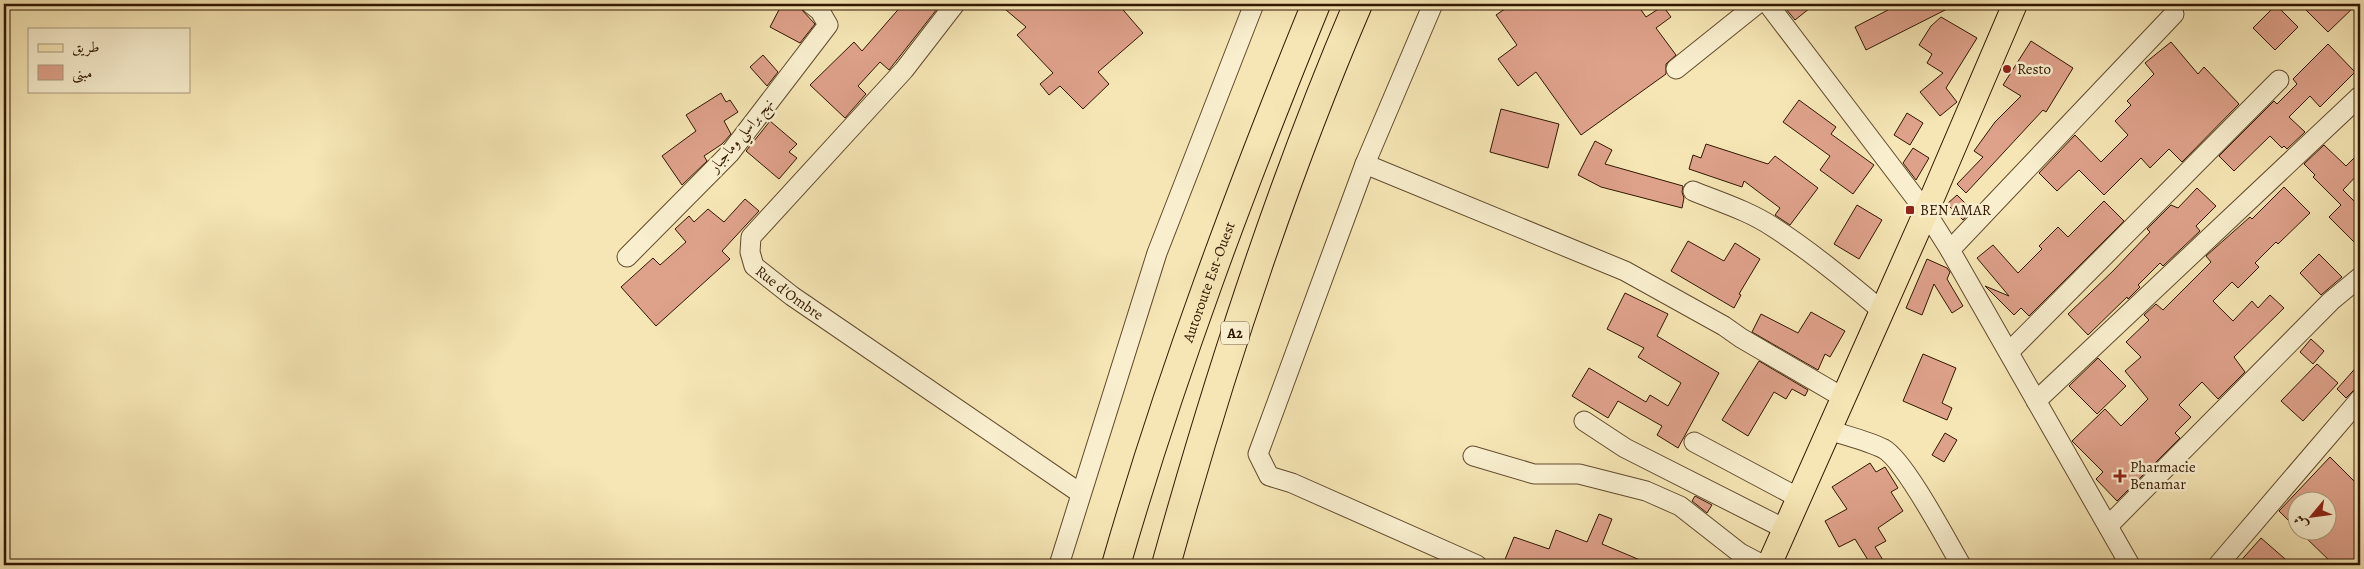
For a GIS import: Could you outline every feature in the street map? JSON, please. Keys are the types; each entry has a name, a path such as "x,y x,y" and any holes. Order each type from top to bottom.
{"highway":[{"name":"Autoroute Est-Ouest","path":"1116,565 1136,493 1204,291 1254,156 1316,4"},
{"name":"A2","path":"1166,565 1199,446 1265,241 1316,105 1358,4"}],"main road":[{"path":"1770,565 1926,212 2015,4"}],"street":[{"name":"نهج براسلي وماجبار","path":"627,257 730,153 828,25 820,11 811,4"},
{"name":"Rue d'Ombre","path":"955,4 904,70 751,237 750,252 754,266 792,296 1080,493"},
{"path":"1059,565 1156,252 1254,4"},
{"path":"1433,4 1365,164 1258,454 1269,476 1292,483 1477,565"},
{"path":"1676,69 1758,4"},
{"path":"1768,4 1926,212 2009,352 2130,565"},
{"path":"1950,250 2174,14"},
{"path":"2009,352 2279,80"},
{"path":"2036,401 2360,96"},
{"path":"1365,164 1625,271 1724,326 1741,338 1844,398"},
{"path":"1693,191 1736,208 1772,226 1833,270 1882,311"},
{"path":"2108,526 2331,301 2360,277"},
{"path":"2218,565 2360,399"},
{"path":"1584,421 1625,448 1785,529"},
{"path":"1829,430 1885,450 1895,459 1915,487 1961,565"},
{"path":"1694,442 1799,498"},
{"path":"1473,456 1534,474 1579,474 1646,491 1680,506 1740,553 1763,565"}],"building":[{"path":"782,4 800,5 801,9 815,24 800,43 770,27"},
{"path":"903,4 941,4 889,70 880,62 858,86 866,94 845,118 810,85 854,42 862,51"},
{"path":"999,4 1118,4 1143,33 1098,72 1109,84 1083,109 1060,86 1049,95 1040,84 1053,73 1017,35 1026,27"},
{"path":"1512,4 1637,4 1646,17 1663,6 1671,17 1656,28 1676,55 1666,64 1666,74 1581,135 1536,72 1518,86 1498,59 1517,45 1496,15"},
{"path":"1782,4 1815,4 1795,20"},
{"path":"1884,4 1957,4 1866,50 1855,27 1888,10"},
{"path":"2300,4 2357,4 2328,32"},
{"path":"2276,5 2298,27 2275,50 2253,28"},
{"path":"1941,17 1977,38 1946,88 1957,102 1940,116 1920,92 1943,73 1927,63 1932,54 1919,45 1931,26"},
{"path":"2031,41 2073,68 2046,112 2043,110 1966,193 1957,184 1983,157 1974,151 1995,122 2021,96 2003,85"},
{"path":"2171,42 2198,74 2204,67 2239,104 2182,162 2169,149 2150,168 2141,158 2104,195 2079,170 2057,191 2039,173 2075,135 2101,162 2128,135 2115,121 2131,105 2127,101 2154,74 2145,63"},
{"path":"2328,44 2355,72 2320,107 2310,96 2289,117 2305,132 2287,149 2284,146 2282,148 2270,136 2234,171 2219,156 2274,101 2277,104 2297,84 2293,79"},
{"path":"763,55 778,72 767,86 750,67"},
{"path":"721,93 726,102 730,100 738,112 724,121 731,134 722,144 704,156 707,161 682,185 662,156 696,131 686,115"},
{"path":"1799,100 1836,127 1831,134 1874,165 1853,194 1820,170 1830,156 1783,122"},
{"path":"1501,109 1559,124 1548,168 1490,152"},
{"path":"1907,113 1923,123 1910,145 1894,135"},
{"path":"770,121 797,144 789,152 797,158 779,179 746,151"},
{"path":"1595,141 1612,150 1605,164 1683,186 1684,198 1682,208 1601,187 1578,175"},
{"path":"1706,144 1768,164 1775,156 1818,188 1790,225 1775,215 1780,208 1744,181 1742,187 1689,169 1693,155 1701,158"},
{"path":"2324,145 2346,166 2360,152 2360,172 2343,190 2360,207 2360,248 2329,217 2341,205 2313,177 2315,175 2304,164"},
{"path":"1913,148 1929,158 1916,180 1903,163"},
{"path":"2284,187 2310,213 2255,263 2259,267 2238,288 2232,282 2213,301 2233,321 2252,301 2258,308 2270,295 2284,308 2234,357 2245,372 2218,399 2202,382 2179,405 2191,417 2175,433 2180,438 2117,501 2096,479 2103,472 2072,441 2105,409 2121,426 2148,399 2125,371 2141,357 2126,342 2149,320 2144,315 2156,304 2163,310 2211,262 2206,256 2250,217 2252,219"},
{"path":"2197,188 2216,206 2196,226 2200,231 2163,266 2160,263 2138,285 2140,287 2128,299 2127,297 2088,335 2068,314 2150,232 2147,229 2171,205 2178,208"},
{"path":"1957,195 1972,210 1963,220 1947,204"},
{"path":"745,199 759,211 722,251 730,259 656,326 621,287 653,258 660,265 686,242 675,229 689,216 694,222 708,209 724,222"},
{"path":"2104,201 2124,221 2029,316 2021,308 2014,315 1985,286 2009,296 1977,258 1993,245 2018,273 2042,249 2039,246 2058,227 2068,237"},
{"path":"1857,205 1882,220 1859,259 1834,244"},
{"path":"1688,241 1724,261 1735,243 1760,259 1739,294 1741,295 1734,308 1671,271"},
{"path":"2319,254 2342,277 2321,295 2300,273"},
{"path":"1927,259 1947,268 1950,272 1947,279 1963,306 1952,313 1934,284 1922,315 1906,308"},
{"path":"1625,293 1668,314 1657,336 1719,373 1678,448 1657,435 1662,426 1618,401 1608,418 1572,396 1589,368 1646,402 1650,395 1668,406 1681,383 1638,357 1644,348 1607,329"},
{"path":"1811,312 1845,331 1830,357 1825,354 1818,370 1752,332 1761,314 1798,333"},
{"path":"2311,339 2324,351 2313,364 2300,352"},
{"path":"1923,354 1956,368 1942,403 1952,408 1947,420 1903,401"},
{"path":"2098,358 2126,386 2097,414 2069,386"},
{"path":"1759,361 1808,390 1805,396 1792,389 1786,399 1774,392 1748,436 1722,420"},
{"path":"2360,363 2360,384 2346,398 2337,389"},
{"path":"2317,364 2338,383 2303,421 2281,401"},
{"path":"1945,433 1957,440 1944,462 1932,455"},
{"path":"2330,457 2360,487 2360,565 2334,565 2310,542 2336,542 2336,492 2297,492"},
{"path":"1870,463 1876,472 1885,467 1898,488 1891,492 1903,511 1878,528 1886,541 1875,547 1886,565 1871,565 1855,539 1839,547 1825,521 1847,509 1832,487"},
{"path":"1695,496 1712,505 1707,513 1692,501"},
{"path":"2286,504 2286,518 2279,511"},
{"path":"1599,514 1612,519 1602,544 1652,565 1512,565 1504,562 1514,537 1549,549 1556,530 1587,542"},
{"path":"2261,538 2292,565 2237,565"}],"place":[{"name":"Resto","path":"2007,69"},
{"name":"BEN AMAR","path":"1910,210"},
{"name":"Pharmacie Benamar","path":"2120,476"}]}
